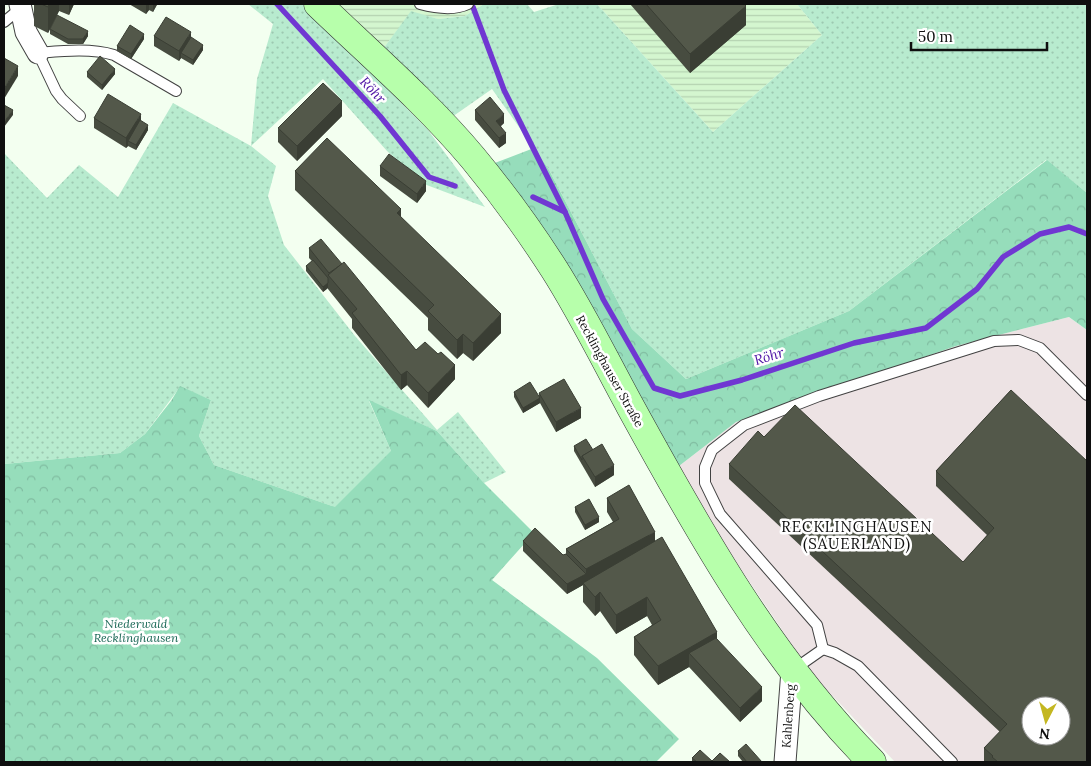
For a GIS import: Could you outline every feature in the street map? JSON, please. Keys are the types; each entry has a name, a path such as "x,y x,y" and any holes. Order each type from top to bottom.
{"main road":[{"name":"Recklinghauser Straße","path":"318,4 441,123 502,193 554,270 667,474 743,600 792,670 849,738 872,762"}],"street":[{"path":"20,6 26,32 38,54"},
{"name":"Kahlenberg","path":"785,762 792,670"}],"lane":[{"path":"420,4 453,8 468,4"},
{"path":"4,22 20,6"},
{"path":"80,116 59,95 38,54 64,51 99,52 114,55 176,91"},
{"path":"823,649 817,625 720,514 705,483 705,467 712,450 744,425 819,396 994,341 1019,340 1040,348 1087,395"},
{"path":"792,670 823,649"},
{"path":"823,649 835,653 858,666 952,762"}],"shaded area":[{"path":"1069,317 1087,330 1087,762 895,762 812,674 728,550 679,466 736,422 956,346"}],"green space":[{"path":"248,4 302,4 312,12 428,130 485,207 424,184 387,151 323,79 251,146 257,79 273,24"},
{"path":"338,4 484,4 465,16 438,19 411,12 383,49"},
{"path":"484,4 527,4 534,12 559,4 597,4 713,132 822,35 797,4 1087,4 1087,193 1046,160 849,311 686,379 632,329 548,168 492,89 452,117 383,49 411,11 438,19 465,16"},
{"path":"597,4 797,4 822,35 713,132"},
{"path":"173,103 251,146 276,166 268,196 284,245 355,336 437,430 458,412 506,472 484,483 437,431 369,401 391,451 623,762 4,762 332,506 214,465 199,436 211,400 180,387 145,434 120,453 4,464 4,153 47,198 79,165 118,197"},
{"path":"534,148 548,168 632,329 686,379 849,311 1047,160 1087,193 1087,330 1069,317 956,346 736,422 679,466 492,164"},
{"name":"Niederwald Recklinghausen","path":"180,386 211,400 199,436 214,465 335,507 391,451 369,400 437,431 484,483 534,533 492,580 597,658 679,739 656,762 4,762 4,464 120,453 145,434 171,401"}],"building":[{"path":"646,4 744,4 746,6 690,54"},
{"path":"57,15 88,31 83,39 68,39 50,29"},
{"path":"166,17 191,32 179,51 154,36"},
{"path":"130,25 144,34 131,54 117,46"},
{"path":"191,37 203,45 193,60 181,53"},
{"path":"100,56 115,69 102,85 87,72"},
{"path":"4,58 18,66 4,89"},
{"path":"323,83 342,101 297,146 278,128"},
{"path":"108,94 141,114 126,138 94,118"},
{"path":"490,97 504,114 496,121 506,133 499,138 475,110"},
{"path":"4,105 13,110 4,122"},
{"path":"140,120 148,125 136,145 128,141"},
{"path":"327,138 401,209 397,213 501,314 473,343 463,334 457,340 428,311 434,305 295,171"},
{"path":"389,154 426,181 417,194 380,166"},
{"path":"321,239 342,264 329,273 309,248"},
{"path":"313,260 328,278 328,283 323,287 306,266"},
{"path":"344,262 416,350 425,342 438,354 441,352 455,365 428,393 407,371 401,375 352,313 357,309 328,275"},
{"path":"564,379 581,408 556,422 539,393"},
{"path":"530,382 540,398 523,408 514,392"},
{"path":"1011,390 1087,461 1087,762 998,762 984,748 1007,724 729,464 758,431 764,437 795,405 963,562 994,528 936,471"},
{"path":"586,439 593,450 582,456 582,460 574,446"},
{"path":"602,444 614,465 595,477 582,456"},
{"path":"629,485 655,532 586,569 566,549 619,519 607,498"},
{"path":"589,499 599,517 585,525 575,507"},
{"path":"535,528 586,574 567,584 523,541"},
{"path":"662,537 717,632 658,666 634,637 661,620 647,597 616,615 600,592 595,597 583,583"},
{"path":"716,638 762,687 740,708 689,653"},
{"path":"746,744 762,762 747,762 738,751"},
{"path":"700,750 712,761 720,753 730,762 697,762 692,758"}],"waterway":[{"name":"Röhr","path":"277,4 380,116 429,177 455,186"},
{"path":"473,7 504,90 565,212"},
{"name":"Röhr","path":"533,197 565,212 603,299 654,388 680,396 742,380 854,343 926,328 977,289 1003,257 1040,234 1069,227 1087,234"}],"district":[{"name":"RECKLINGHAUSEN (SAUERLAND)","path":"857,534"}]}
